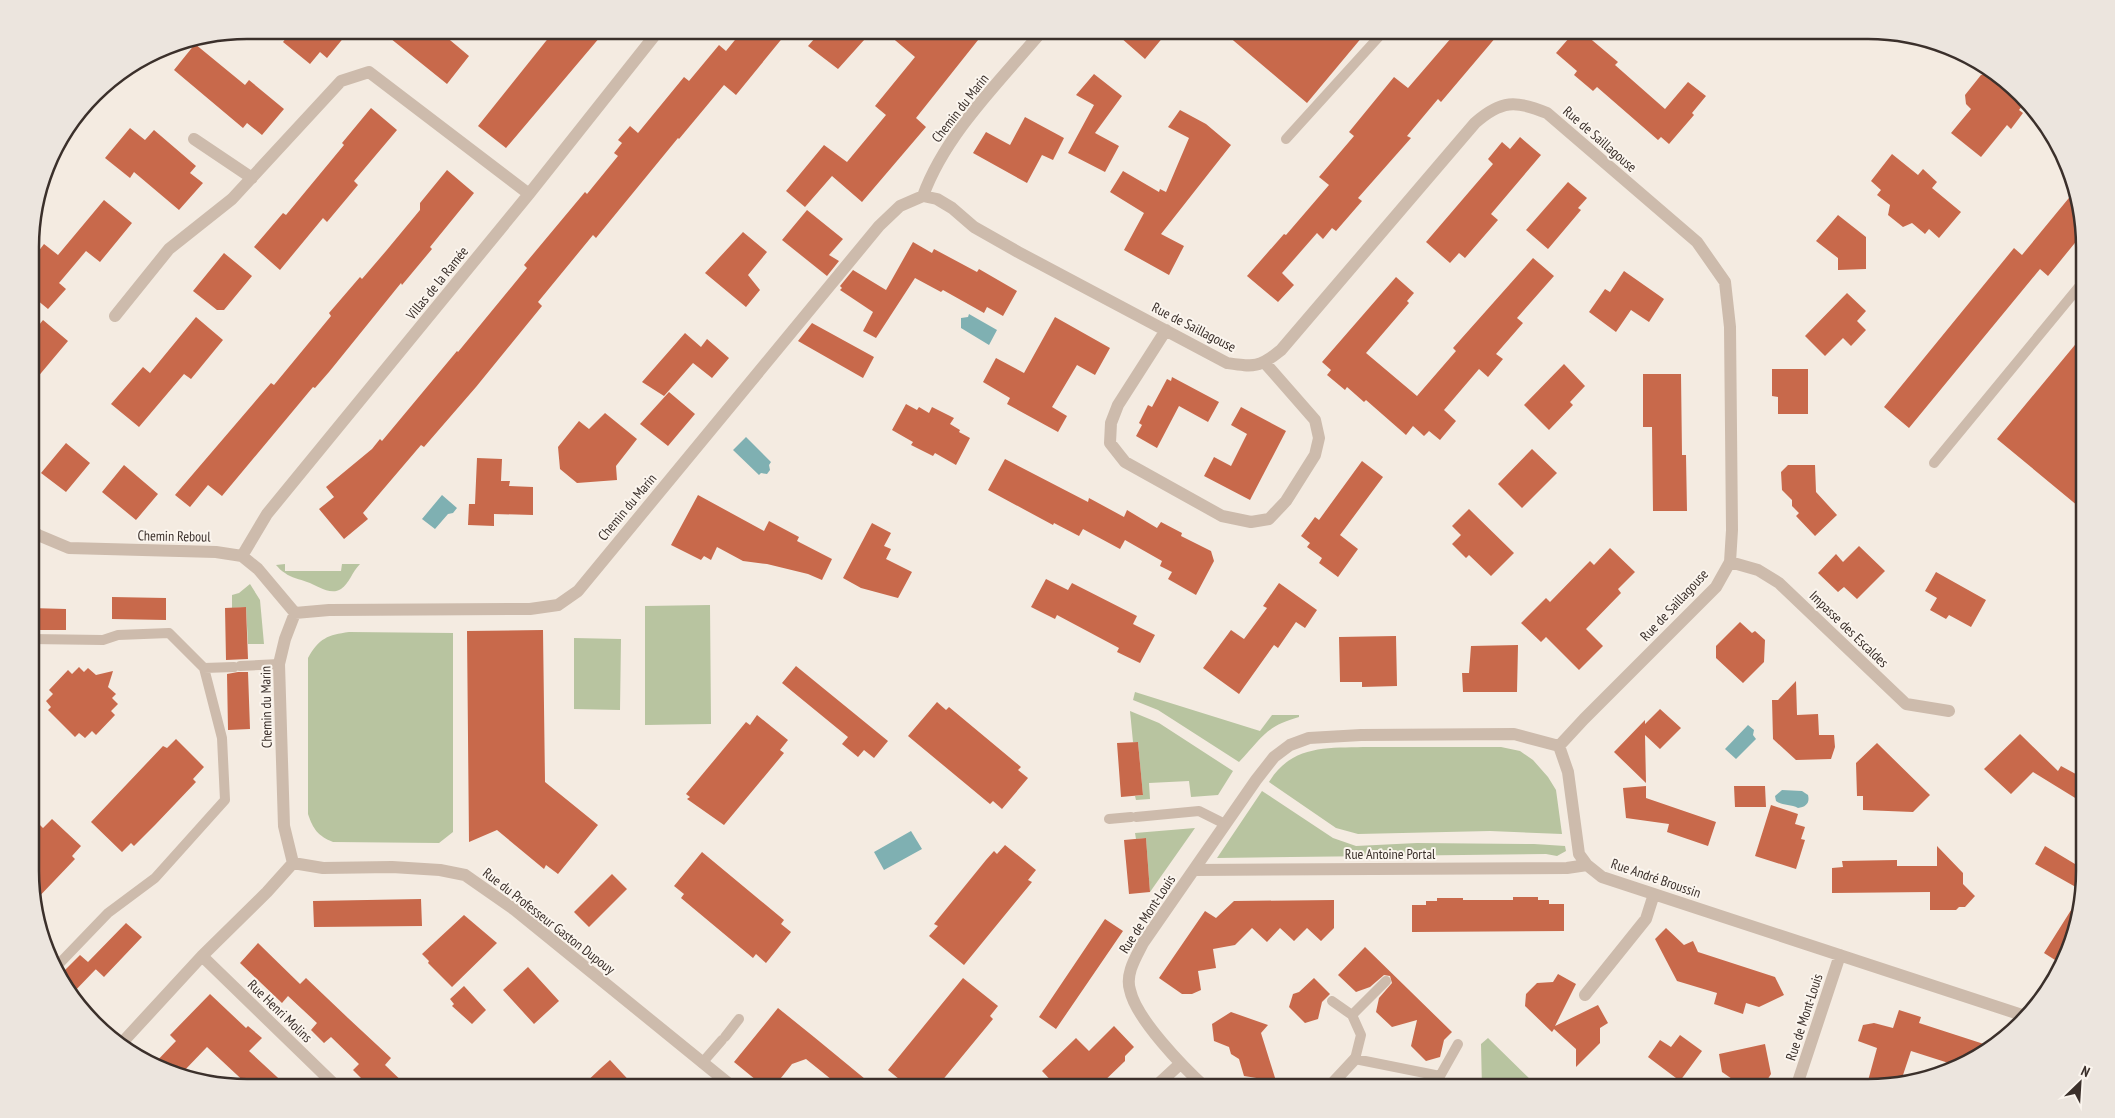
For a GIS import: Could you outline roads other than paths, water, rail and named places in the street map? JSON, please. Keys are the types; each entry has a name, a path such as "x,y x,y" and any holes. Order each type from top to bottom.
{"street":[{"name":"Villas de la Ramée","path":"242,556 267,514 529,194 652,39"},
{"name":"Chemin du Marin","path":"293,863 284,826 279,664 285,639 295,613 329,610 530,609 558,605 578,591 879,226 900,206 923,196 935,167 952,139 1035,39"},
{"path":"115,316 169,249 232,199 341,81 369,72 529,194"},
{"name":"Rue de Saillagouse","path":"923,196 937,199 952,208 974,227 1018,252 1227,363 1248,366 1265,363 1280,350 1475,123 1490,110 1506,104 1530,106 1547,113 1697,242 1725,282 1730,327 1732,530 1730,562 1716,587 1559,746"},
{"path":"194,139 252,178"},
{"path":"1166,330 1118,405 1111,423 1110,443 1125,462 1222,516 1251,522 1270,519 1286,501 1316,455 1319,438 1315,420 1265,363"},
{"name":"Chemin Reboul","path":"39,535 69,548 216,552 242,556"},
{"path":"242,556 258,569 295,613"},
{"name":"Impasse des Escaldes","path":"1730,562 1758,570 1779,583 1906,704 1949,711"},
{"name":"Rue de Mont-Louis","path":"1196,1079 1180,1064 1138,1010 1129,990 1130,968 1143,943 1274,757 1290,745 1309,738 1361,735 1514,734 1559,746"},
{"path":"1559,746 1568,772 1579,854 1586,865"},
{"path":"125,1040 202,956 267,892 293,863"},
{"name":"Rue du Professeur Gaston Dupouy","path":"293,863 323,868 392,867 440,870 465,875 514,910 722,1079"},
{"name":"Rue Antoine Portal","path":"1194,870 1547,868 1586,865"},
{"name":"Rue André Broussin","path":"1586,865 1602,877 2019,1014"},
{"path":"1585,995 1646,919 1654,894"},
{"name":"Rue de Mont-Louis","path":"1799,1079 1840,955"},
{"name":"Rue Henri Molins","path":"202,956 329,1079"},
{"path":"1336,1079 1355,1059"},
{"path":"1164,1079 1180,1064"}],"lane":[{"path":"1286,139 1377,39"},
{"path":"1934,463 2076,291"},
{"path":"39,640 103,640 118,635 169,633 204,668 222,738 225,800 154,878 108,913 60,963"},
{"path":"204,668 279,664"},
{"path":"1109,818 1198,811 1225,824"},
{"path":"1352,1015 1386,980"},
{"path":"1332,1000 1352,1015 1361,1035 1355,1059 1440,1076 1458,1044"},
{"path":"702,1063 724,1039 738,1019"}],"water":[{"path":"969,314 997,330 989,345 961,328 961,318 968,317"},
{"path":"746,437 771,462 769,465 770,470 767,474 761,473 759,475 733,450"},
{"path":"442,495 457,508 453,513 448,514 435,529 422,519"},
{"path":"1748,725 1754,730 1753,735 1756,739 1736,759 1725,749"},
{"path":"1782,790 1802,791 1808,795 1808,802 1805,806 1798,808 1778,803 1775,796"},
{"path":"911,831 922,849 884,870 874,852"}]}
